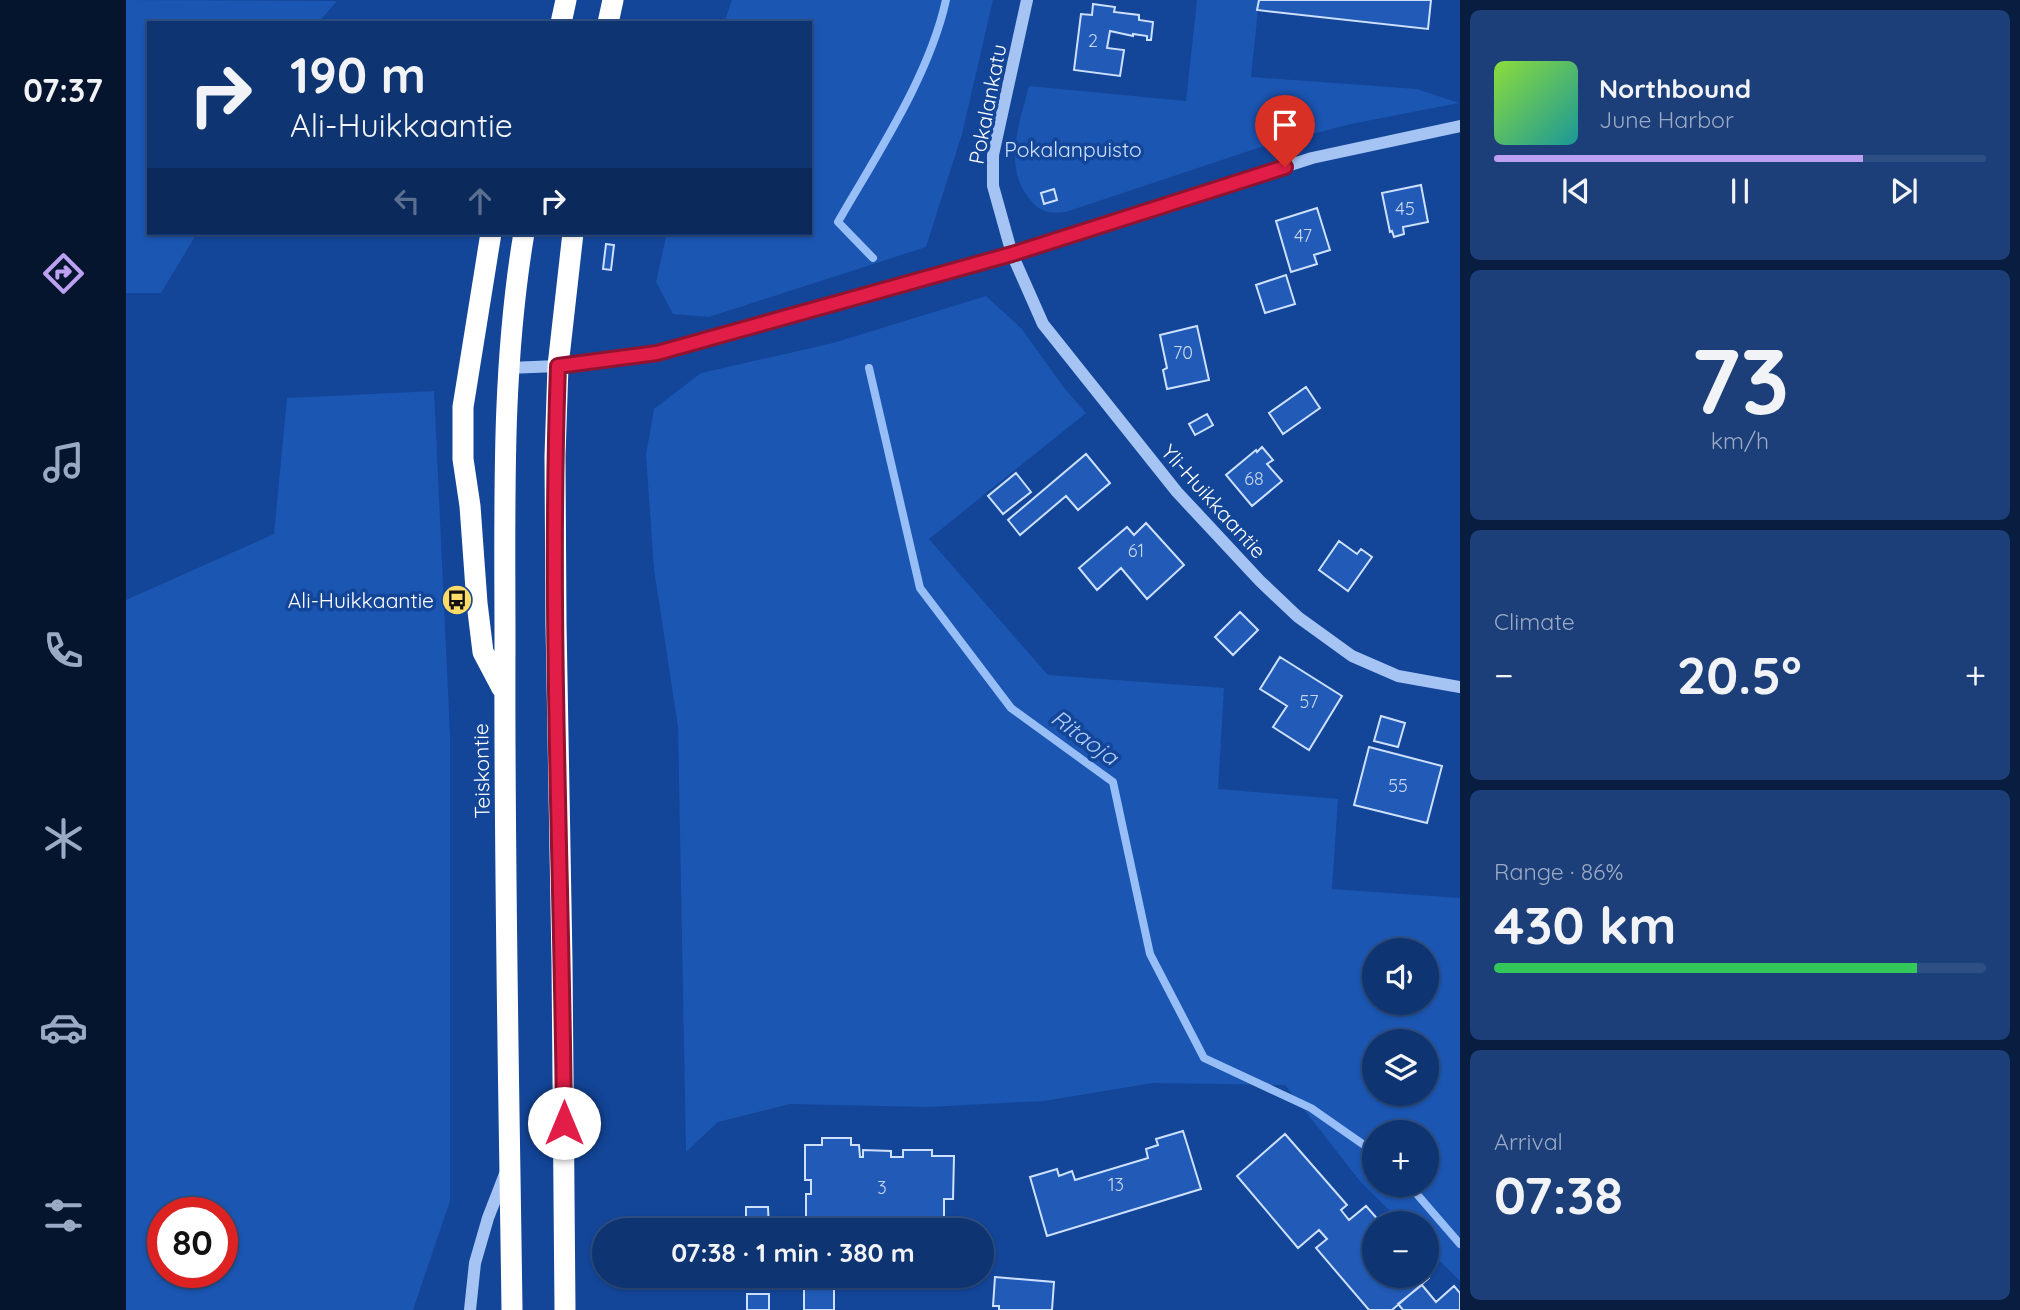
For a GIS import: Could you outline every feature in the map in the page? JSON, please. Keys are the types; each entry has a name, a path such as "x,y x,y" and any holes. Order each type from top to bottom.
{"highway":[{"path":"561,21 566,0"},
{"path":"608,21 613,0"},
{"path":"491,235 463,407 463,459 470,506 483,652 504,693"},
{"name":"Teiskontie","path":"512,1310 504,693 504,459 507,368 524,235"},
{"path":"565,1310 555,456 558,366 573,235"}],"street":[{"name":"Pokalankatu","path":"1012,254 993,186 993,155 1027,0"},
{"path":"507,368 558,366 657,353 1012,254 1312,158 1460,126"},
{"name":"Yli-Huikkaantie","path":"1012,254 1043,324 1177,492 1260,581 1298,617 1352,656 1398,676 1460,687"},
{"path":"470,1310 475,1263 488,1218 510,1161"}],"green space":[{"path":"126,0 337,1 320,21 147,21 147,235 196,235 161,293 126,293"},
{"path":"732,0 993,0 962,134 926,247 709,317 673,314 656,282 667,235 812,235 812,21 725,21"},
{"name":"Pokalanpuisto","path":"1197,0 1259,0 1251,77 1417,89 1459,103 1351,124 1261,147 1066,212 1049,212 1036,206 1020,185 1015,157 1018,129 1029,86 1186,101"},
{"path":"986,296 1021,328 1065,389 1086,413 929,539 1048,675 1224,688 1218,789 1338,799 1332,889 1460,898 1460,1281 1439,1260 1439,1211 1390,1211 1376,1197 1439,1197 1439,1120 1362,1120 1362,1183 1285,1085 1153,1083 1044,1101 928,1107 790,1104 718,1122 686,1152 678,727 654,569 646,455 654,409 701,373 833,343"},
{"path":"434,391 450,734 450,1201 413,1310 126,1310 126,600 274,534 287,398"}],"building":[{"path":"1259,0 1431,0 1428,29 1257,10"},
{"path":"1093,4 1115,7 1114,12 1139,15 1139,20 1153,22 1151,40 1147,40 1147,36 1110,31 1107,48 1124,50 1120,76 1074,70 1081,14 1092,15"},
{"path":"1421,185 1428,222 1403,227 1404,234 1394,237 1392,231 1390,232 1382,193"},
{"path":"1054,189 1057,200 1044,204 1041,193"},
{"path":"1317,208 1330,250 1314,255 1317,264 1291,272 1276,221"},
{"path":"606,244 614,245 611,270 603,269"},
{"path":"1286,275 1295,304 1265,313 1256,285"},
{"path":"1197,326 1209,380 1167,389 1163,370 1167,368 1160,335"},
{"path":"1306,387 1320,408 1283,434 1269,413"},
{"path":"1207,414 1213,425 1195,435 1189,424"},
{"path":"1262,447 1273,460 1267,464 1282,481 1252,506 1226,475"},
{"path":"1086,454 1110,483 1078,510 1066,496 1020,535 1008,520"},
{"path":"1016,473 1031,492 1003,514 988,496"},
{"path":"1146,523 1184,565 1147,599 1121,568 1097,590 1079,568 1127,527 1134,535"},
{"path":"1339,541 1357,554 1361,549 1372,557 1348,591 1319,570"},
{"path":"1240,612 1258,630 1233,655 1215,637"},
{"path":"1280,657 1342,696 1309,750 1273,727 1287,706 1260,689"},
{"path":"1381,716 1405,723 1398,747 1374,741"},
{"path":"1369,747 1442,766 1427,823 1354,805"},
{"path":"1183,1131 1201,1189 1047,1236 1030,1177 1057,1169 1059,1176 1072,1171 1075,1180 1148,1158 1146,1149 1158,1145 1156,1139"},
{"path":"1285,1134 1347,1205 1341,1210 1349,1220 1366,1206 1370,1211 1362,1211 1362,1288 1417,1288 1392,1310 1369,1310 1316,1248 1327,1239 1319,1230 1298,1248 1237,1176"},
{"path":"822,1138 851,1138 851,1145 859,1145 860,1157 863,1157 863,1150 891,1151 891,1157 903,1157 903,1150 932,1150 932,1156 954,1156 953,1199 944,1199 944,1218 806,1218 806,1194 811,1194 811,1180 805,1180 805,1145 822,1145"},
{"path":"746,1207 768,1207 768,1218 746,1218"},
{"path":"995,1277 1054,1282 1052,1310 999,1310 999,1306 993,1306"},
{"path":"1454,1286 1460,1293 1460,1310 1403,1310 1398,1304 1418,1288 1424,1288 1436,1302"},
{"path":"804,1288 834,1288 834,1310 804,1310"},
{"path":"747,1294 769,1294 769,1310 747,1310"}],"waterway":[{"path":"873,258 838,222 915,86 938,29 946,0"},
{"name":"Ritaoja","path":"869,368 920,588 1011,708 1113,782 1150,954 1204,1058 1311,1108 1362,1144"},
{"name":"Ritaoja","path":"1419,1197 1460,1244"}],"place":[{"name":"Ali-Huikkaantie","path":"457,600"}],"route":[{"path":"564,1123 555,623 558,366 657,353 1012,254 1285,167"}]}
